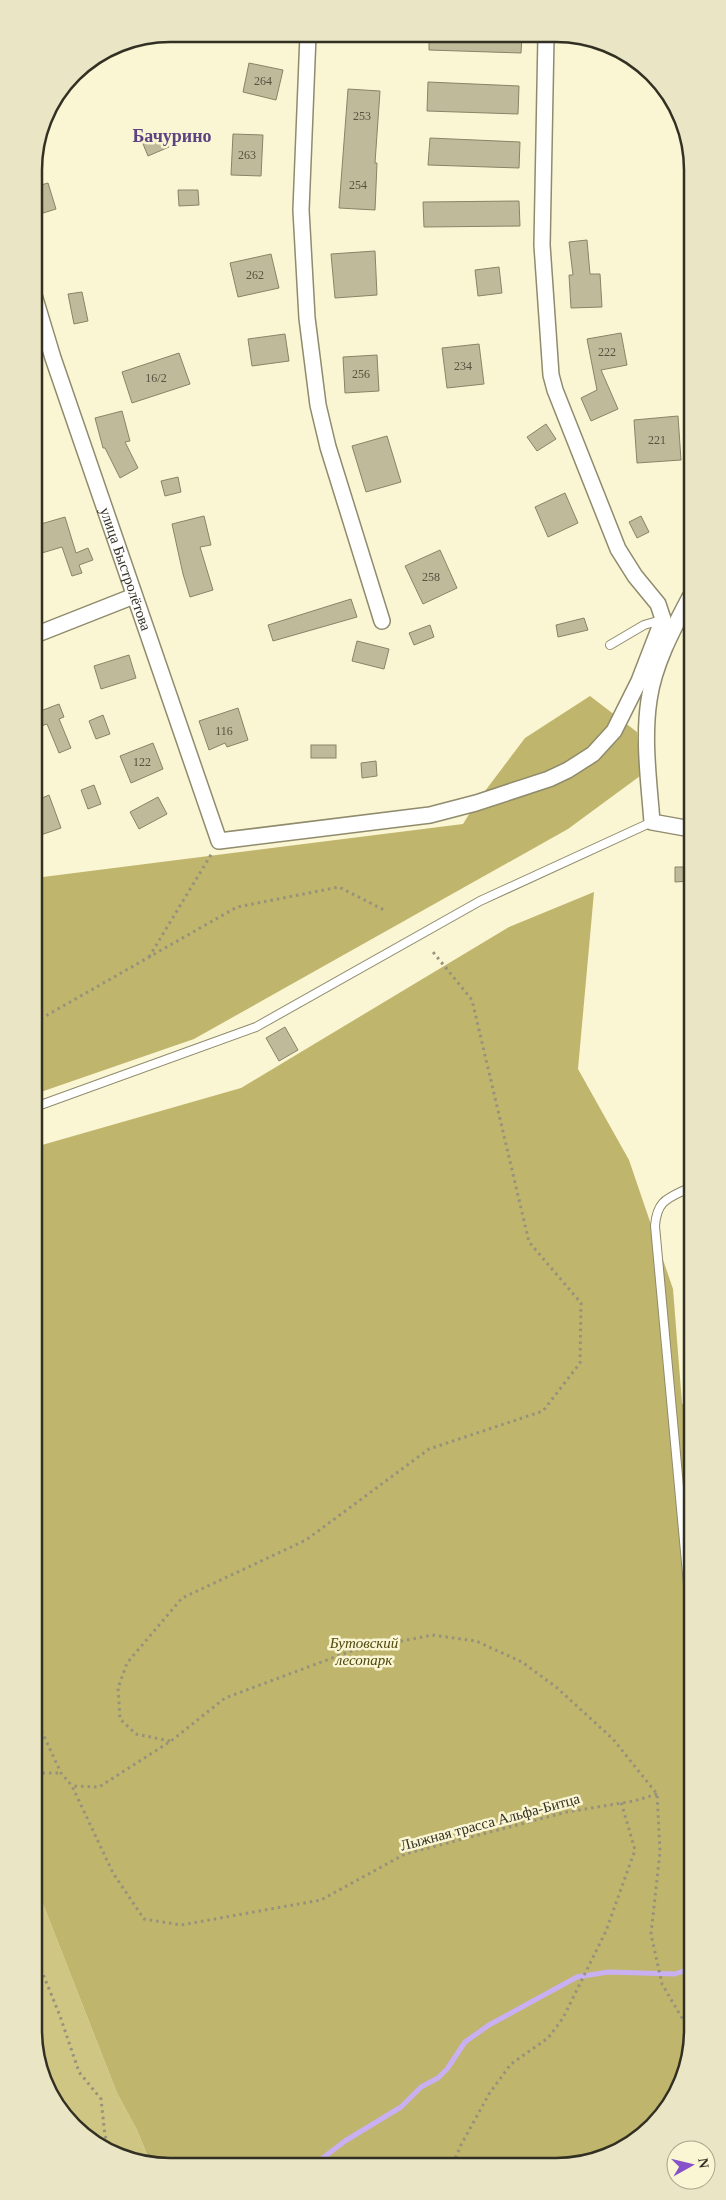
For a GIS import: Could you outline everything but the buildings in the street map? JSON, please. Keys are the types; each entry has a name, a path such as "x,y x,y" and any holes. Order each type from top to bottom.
{"street":[{"path":"218,841 430,815 550,779 593,754 614,731 638,681 662,619 658,604 635,576 618,549 554,390 551,375 542,245 546,42"},
{"path":"308,43 302,210 303,259 307,318 318,406 328,447 382,621"},
{"name":"улица Быстролётова","path":"43,325 218,841"},
{"path":"43,632 134,596"},
{"path":"684,611 662,656 649,698 646,728 652,822 684,828"}],"lane":[{"path":"610,645 644,625 662,619"},
{"path":"42,1104 256,1028 480,901 652,822"},
{"path":"683,1191 660,1204 656,1211 655,1226 683,1525"}],"path":[{"path":"149,957 218,841"},
{"path":"43,1018 237,907 339,887 384,910"},
{"path":"171,1741 136,1734 120,1719 118,1688 127,1663 182,1598 306,1540 429,1449 543,1411 580,1363 581,1303 529,1242 472,1000 433,952"},
{"path":"72,1786 99,1787 171,1741 226,1698 351,1651 432,1634 476,1641 522,1662 556,1687 613,1739 657,1794 660,1852 651,1934 662,1984 683,2020"},
{"name":"Лыжная трасса Альфа-Битца","path":"42,1732 61,1773 72,1786 113,1873 144,1919 181,1925 320,1900 405,1854 567,1812 657,1794"},
{"path":"42,1773 61,1773"},
{"path":"456,2158 490,2094 511,2064 548,2038 563,2018 606,1932 635,1850 621,1802"},
{"path":"42,1972 60,2016 79,2072 101,2100 105,2136 107,2140"}],"shaded area":[{"path":"42,1902 117,2093 137,2130 147,2155 122,2148 93,2131 80,2120 64,2101 49,2071 42,2029"}],"green space":[{"path":"590,696 637,732 640,776 568,829 194,1039 43,1091 43,877 463,824 476,803 525,738"},
{"name":"Бутовский лесопарк","path":"594,892 578,1069 629,1160 673,1289 683,1405 683,2038 677,2071 662,2101 640,2126 627,2136 604,2148 580,2155 555,2158 171,2158 147,2155 137,2130 117,2093 42,1902 42,1145 241,1088 509,927"}],"waterway":[{"path":"323,2158 345,2141 401,2107 421,2087 438,2078 447,2069 465,2042 489,2025 577,1977 608,1972 675,1974 683,1971"}],"district":[{"name":"Бачурино","path":"172,136"}]}
